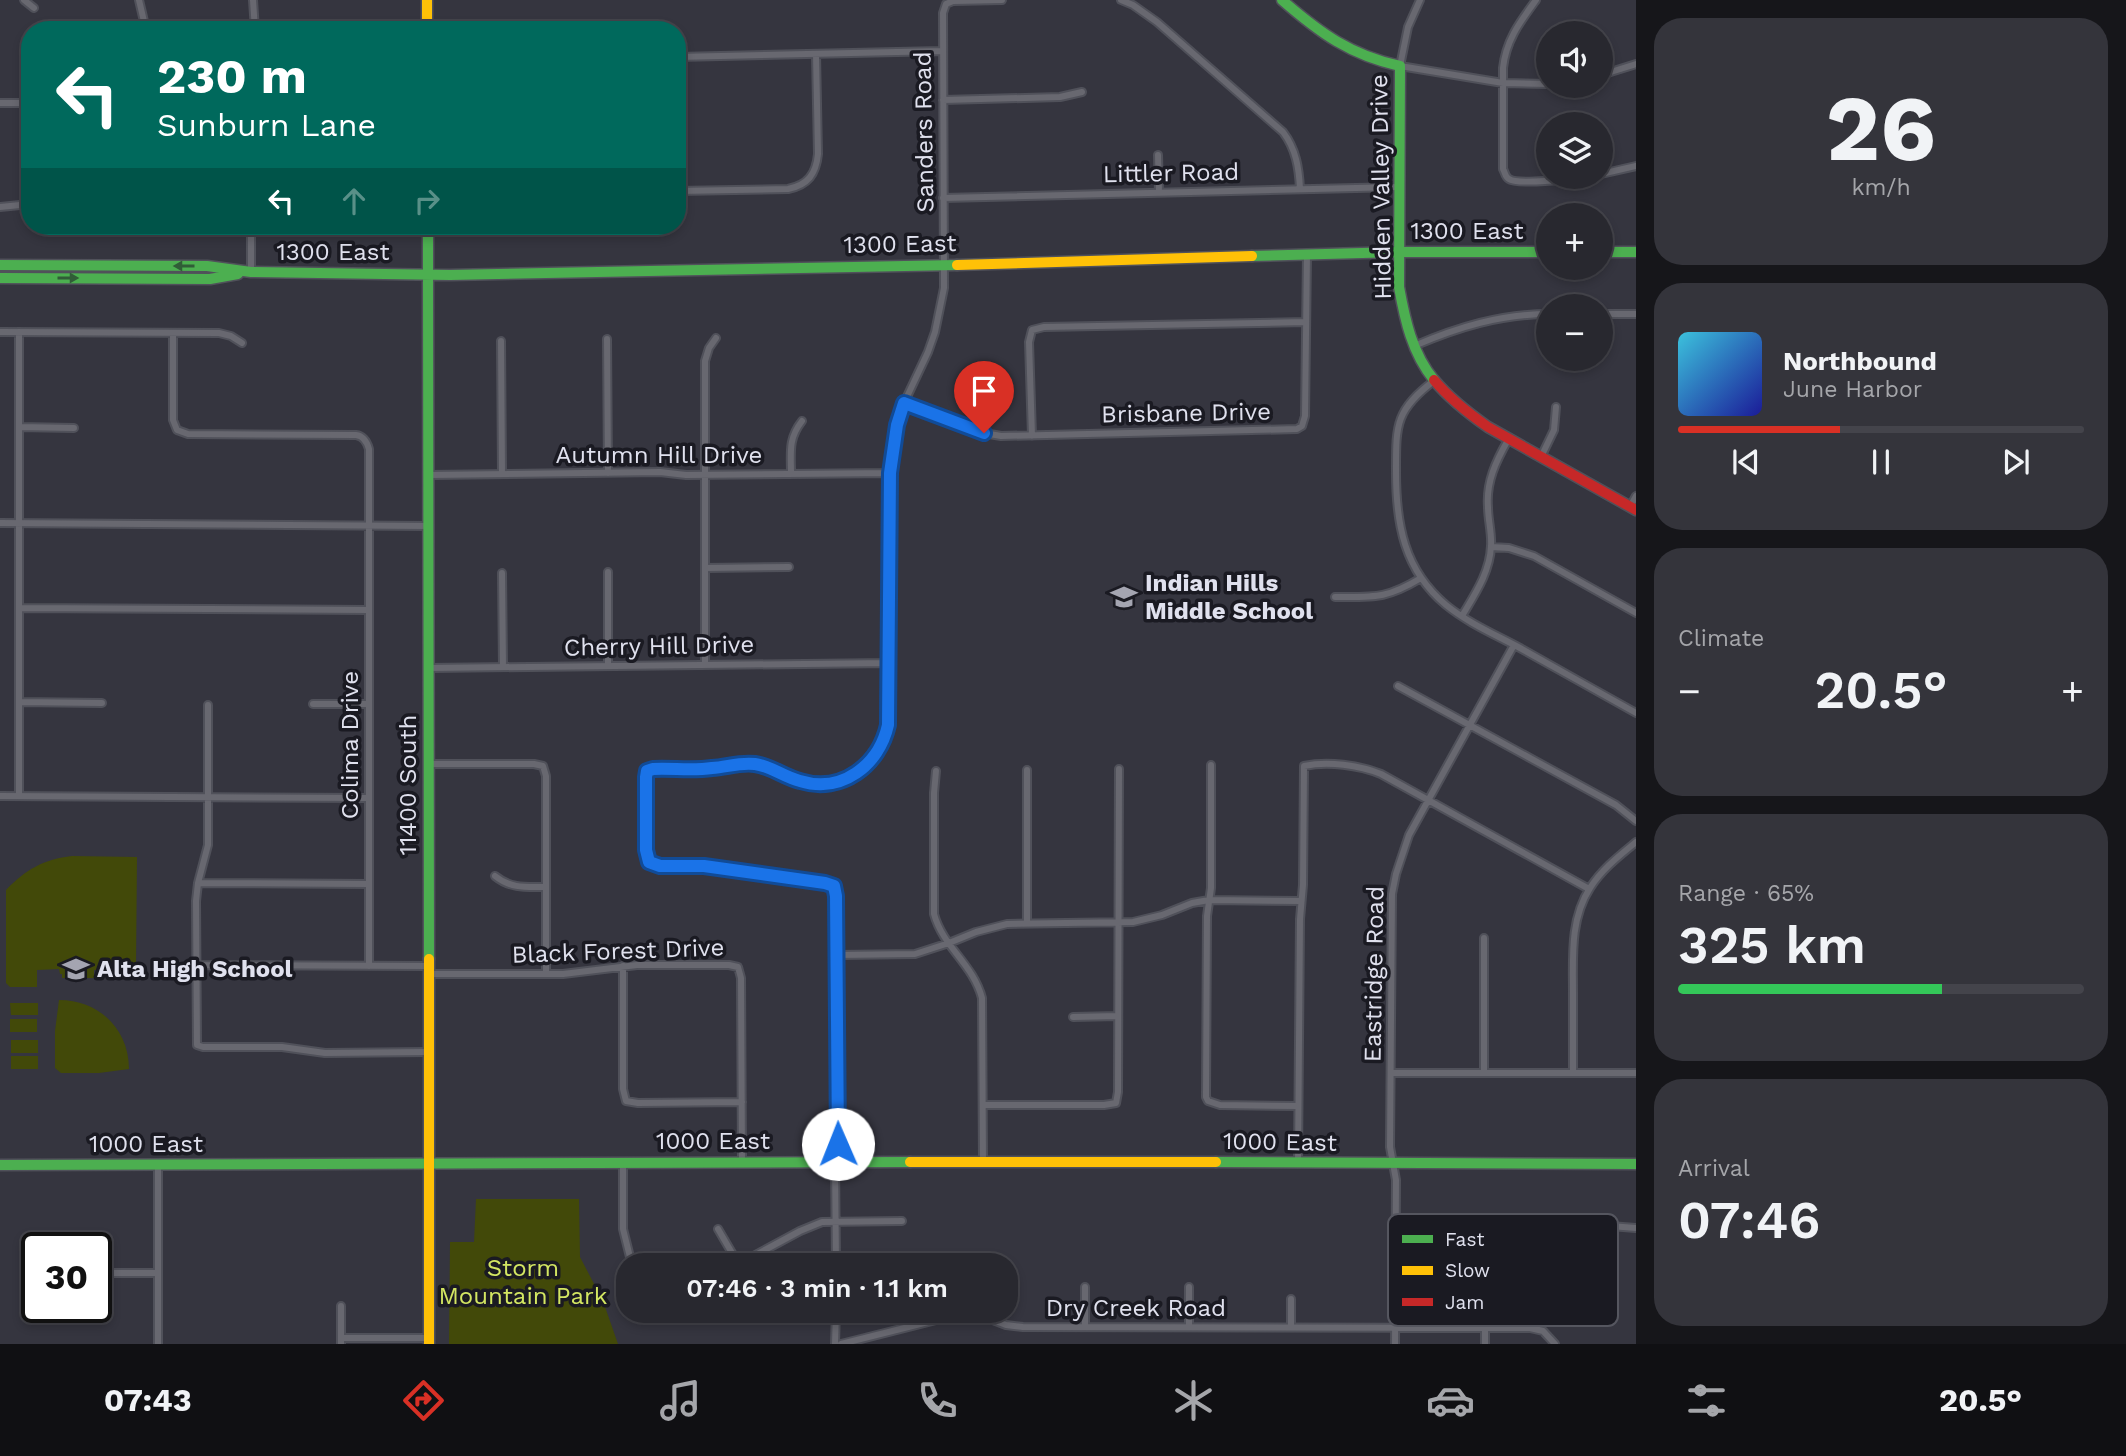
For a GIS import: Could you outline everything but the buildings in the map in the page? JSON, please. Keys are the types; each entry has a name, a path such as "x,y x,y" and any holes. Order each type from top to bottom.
{"main road":[{"path":"427,0 428,21"},
{"path":"1282,0 1317,30 1348,51 1400,66"},
{"name":"Hidden Valley Drive","path":"1400,66 1399,287 1414,346 1435,380 1460,408 1508,440 1633,508"},
{"name":"11400 South","path":"428,235 429,1341"},
{"name":"1300 East","path":"0,265 207,266 251,272 428,274 944,265 1399,252 1536,252"},
{"path":"1613,252 1636,252"},
{"name":"1300 East","path":"0,278 210,279 251,272"},
{"name":"1000 East","path":"0,1165 742,1162 1636,1164"}],"street":[{"path":"24,0 34,8"},
{"path":"139,0 144,21"},
{"path":"253,0 254,21"},
{"name":"Sanders Road","path":"837,955 836,896 834,886 830,884 710,866 660,866 649,862 646,850 647,771 712,768 748,763 767,766 802,782 823,784 844,780 857,773 878,752 885,738 889,712 890,473 897,425 935,332 944,288 943,13 946,4 958,1 1002,0"},
{"path":"1121,0 1151,17 1283,132 1294,151 1300,189"},
{"name":"Hidden Valley Drive","path":"1400,66 1408,27 1420,0"},
{"path":"1536,0 1508,41 1504,54 1502,163 1507,177 1517,181 1536,180"},
{"path":"686,57 942,51"},
{"path":"686,191 788,189 803,185 814,174 818,154 816,54"},
{"path":"1613,72 1636,65"},
{"path":"1400,66 1503,83 1536,84"},
{"path":"943,100 1060,97 1082,92"},
{"path":"0,103 21,103"},
{"path":"1158,155 1159,192"},
{"path":"1613,171 1636,166"},
{"name":"Littler Road","path":"943,198 1399,187"},
{"path":"0,207 21,205"},
{"path":"251,235 251,272"},
{"name":"Brisbane Drive","path":"904,403 984,433 1001,436 1291,429 1302,426 1305,416 1307,254"},
{"path":"1613,314 1636,314"},
{"path":"1414,346 1460,327 1489,320 1536,315"},
{"path":"1032,436 1029,342 1032,330 1044,327 1306,322"},
{"path":"0,332 219,333 242,343"},
{"path":"19,332 19,796"},
{"name":"Colima Drive","path":"173,333 173,420 177,430 187,434 359,436 369,449 369,966"},
{"path":"705,665 705,360 716,338"},
{"path":"607,339 608,473"},
{"path":"501,341 502,474"},
{"path":"1435,380 1411,400 1397,429 1397,517 1411,560 1435,594 1462,616 1636,713"},
{"path":"1541,457 1554,430 1556,407"},
{"path":"790,474 790,443 794,431 802,421"},
{"path":"19,427 74,428"},
{"path":"1462,616 1485,575 1491,547 1489,484 1495,464 1508,440"},
{"name":"Autumn Hill Drive","path":"429,475 890,473"},
{"path":"1633,508 1636,496"},
{"path":"0,523 429,526"},
{"path":"1491,547 1521,551 1534,556 1636,613"},
{"path":"705,568 789,568"},
{"path":"608,572 608,666"},
{"path":"502,573 503,667"},
{"path":"1335,597 1384,596 1422,578"},
{"path":"19,608 369,610"},
{"name":"Eastridge Road","path":"1396,1214 1396,1180 1390,1147 1392,894 1401,854 1409,835 1514,645"},
{"name":"Cherry Hill Drive","path":"429,668 889,663"},
{"path":"1398,686 1616,805 1636,821"},
{"path":"19,702 102,702"},
{"path":"313,704 369,704"},
{"path":"208,705 208,845 196,901 197,1045 203,1048 282,1047 325,1053 429,1052"},
{"path":"429,764 543,766 546,776 546,974"},
{"path":"1297,1163 1304,766 1317,764 1370,769 1589,889"},
{"path":"1211,765 1211,888 1207,916 1205,1091 1208,1101 1220,1105 1298,1105"},
{"path":"983,1105 1116,1103 1119,769"},
{"path":"1027,770 1027,923"},
{"path":"936,771 934,914 940,931 972,973 982,998 983,1162"},
{"path":"0,796 369,798"},
{"path":"1573,1073 1574,940 1577,918 1589,889 1613,861 1636,842"},
{"path":"495,876 515,887 546,887"},
{"path":"198,883 369,884"},
{"path":"836,1253 837,955 915,954 991,927 1027,923 1148,920 1192,903 1209,900 1301,901"},
{"path":"1484,938 1484,1073"},
{"name":"Black Forest Drive","path":"195,965 369,966 546,974 578,973 623,966 738,967 741,978 742,1162"},
{"path":"623,966 623,1089 626,1101 742,1102"},
{"path":"1073,1017 1118,1016"},
{"path":"1391,1073 1636,1073"},
{"path":"623,1163 623,1229 629,1253"},
{"path":"158,1164 158,1344"},
{"path":"760,1253 810,1225 902,1221"},
{"path":"1618,1227 1636,1228"},
{"path":"718,1230 731,1253"},
{"path":"112,1273 158,1273"},
{"path":"1085,1287 1085,1327"},
{"path":"1189,1287 1189,1327"},
{"path":"1291,1327 1292,1298"},
{"path":"341,1306 341,1341 429,1341"},
{"name":"Dry Creek Road","path":"838,1344 960,1314 980,1315 1015,1327 1535,1328 1547,1334 1555,1344"},
{"path":"837,1323 838,1344"},
{"name":"Eastridge Road","path":"1395,1327 1395,1344"},
{"path":"1485,1328 1485,1344"}],"green space":[{"path":"72,856 137,857 136,964 128,971 94,970 94,978 62,978 59,969 37,970 37,987 10,987 6,983 6,890 36,867"},
{"path":"59,1000 87,1005 109,1020 124,1041 129,1069 99,1073 61,1073 55,1068 55,1031"},
{"path":"10,1003 38,1003 38,1015 11,1015"},
{"path":"10,1019 37,1019 37,1032 10,1032"},
{"path":"11,1040 38,1040 38,1053 11,1053"},
{"path":"11,1056 38,1056 38,1069 11,1069"},
{"name":"Storm Mountain Park","path":"476,1199 579,1199 580,1257 603,1301 618,1344 449,1344 450,1242 474,1242"}],"traffic: fast":[{"path":"1282,0 1336,41 1366,56 1400,66 1399,287 1415,347 1434,380"},
{"path":"428,235 428,274"},
{"path":"1252,256 1536,252"},
{"path":"1613,252 1636,252"},
{"path":"0,265 207,266 251,272 450,275 957,265"},
{"path":"0,278 210,279 238,274"},
{"path":"428,274 429,959"},
{"path":"0,1165 910,1162"},
{"path":"1216,1162 1636,1164"}],"traffic: slow":[{"path":"427,0 427,21"},
{"path":"957,265 1252,256"},
{"path":"429,959 429,1344"},
{"path":"910,1162 1216,1162"}],"traffic: jam":[{"path":"1434,380 1488,427 1636,510"}],"place":[{"name":"Indian Hills Middle School","path":"1124,597"},
{"name":"Alta High School","path":"76,969"}],"route":[{"path":"838,1144 834,886 710,866 660,866 649,862 646,850 647,771 712,768 748,763 767,766 790,778 816,784 844,780 868,764 878,752 888,725 890,473 892,449 904,403 984,433"}]}
